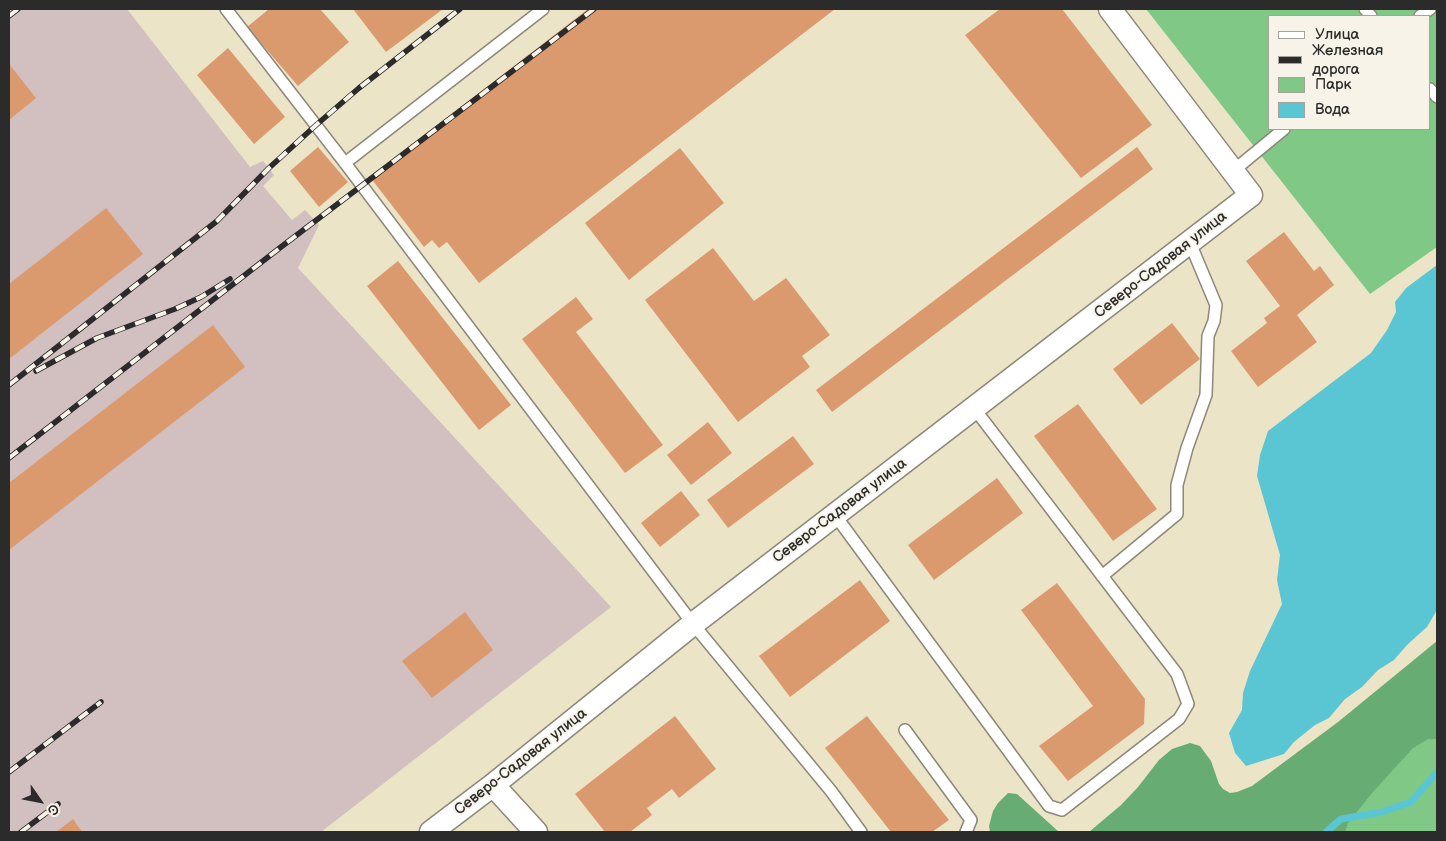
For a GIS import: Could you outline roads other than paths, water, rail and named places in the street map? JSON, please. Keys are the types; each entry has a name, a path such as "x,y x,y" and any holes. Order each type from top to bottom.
{"street":[{"path":"1110,9 1233,171"},
{"name":"Северо-Садовая улица","path":"431,832 493,785 693,624 1251,195 1233,171"},
{"path":"493,785 536,832"}],"lane":[{"path":"226,9 345,163 693,624 831,791 861,832"},
{"path":"345,163 543,9"},
{"path":"1233,171 1283,130"},
{"path":"1102,576 1178,514 1177,485 1187,448 1206,395 1208,336 1214,321 1216,305 1190,243"},
{"path":"835,515 1049,806 1062,810 1178,720 1188,704 1176,674 974,408"},
{"path":"905,730 971,820 966,832"}],"water":[{"path":"1437,265 1437,610 1427,627 1394,660 1378,670 1362,687 1345,699 1329,718 1315,725 1294,742 1284,754 1246,766 1235,753 1229,733 1242,710 1243,693 1250,671 1282,604 1277,580 1280,555 1257,476 1260,455 1268,431 1371,353 1387,330 1396,312 1395,302 1406,288"}],"waterway":[{"path":"1326,832 1341,819 1382,812 1411,802 1437,772"}],"railway":[{"path":"9,16 18,9"},
{"path":"9,385 217,221 269,168 315,126 359,88 460,9"},
{"path":"9,458 281,247 594,9"},
{"path":"36,371 97,338 175,309 201,297 230,279"},
{"path":"9,772 101,702"},
{"path":"21,832 58,804"}]}
